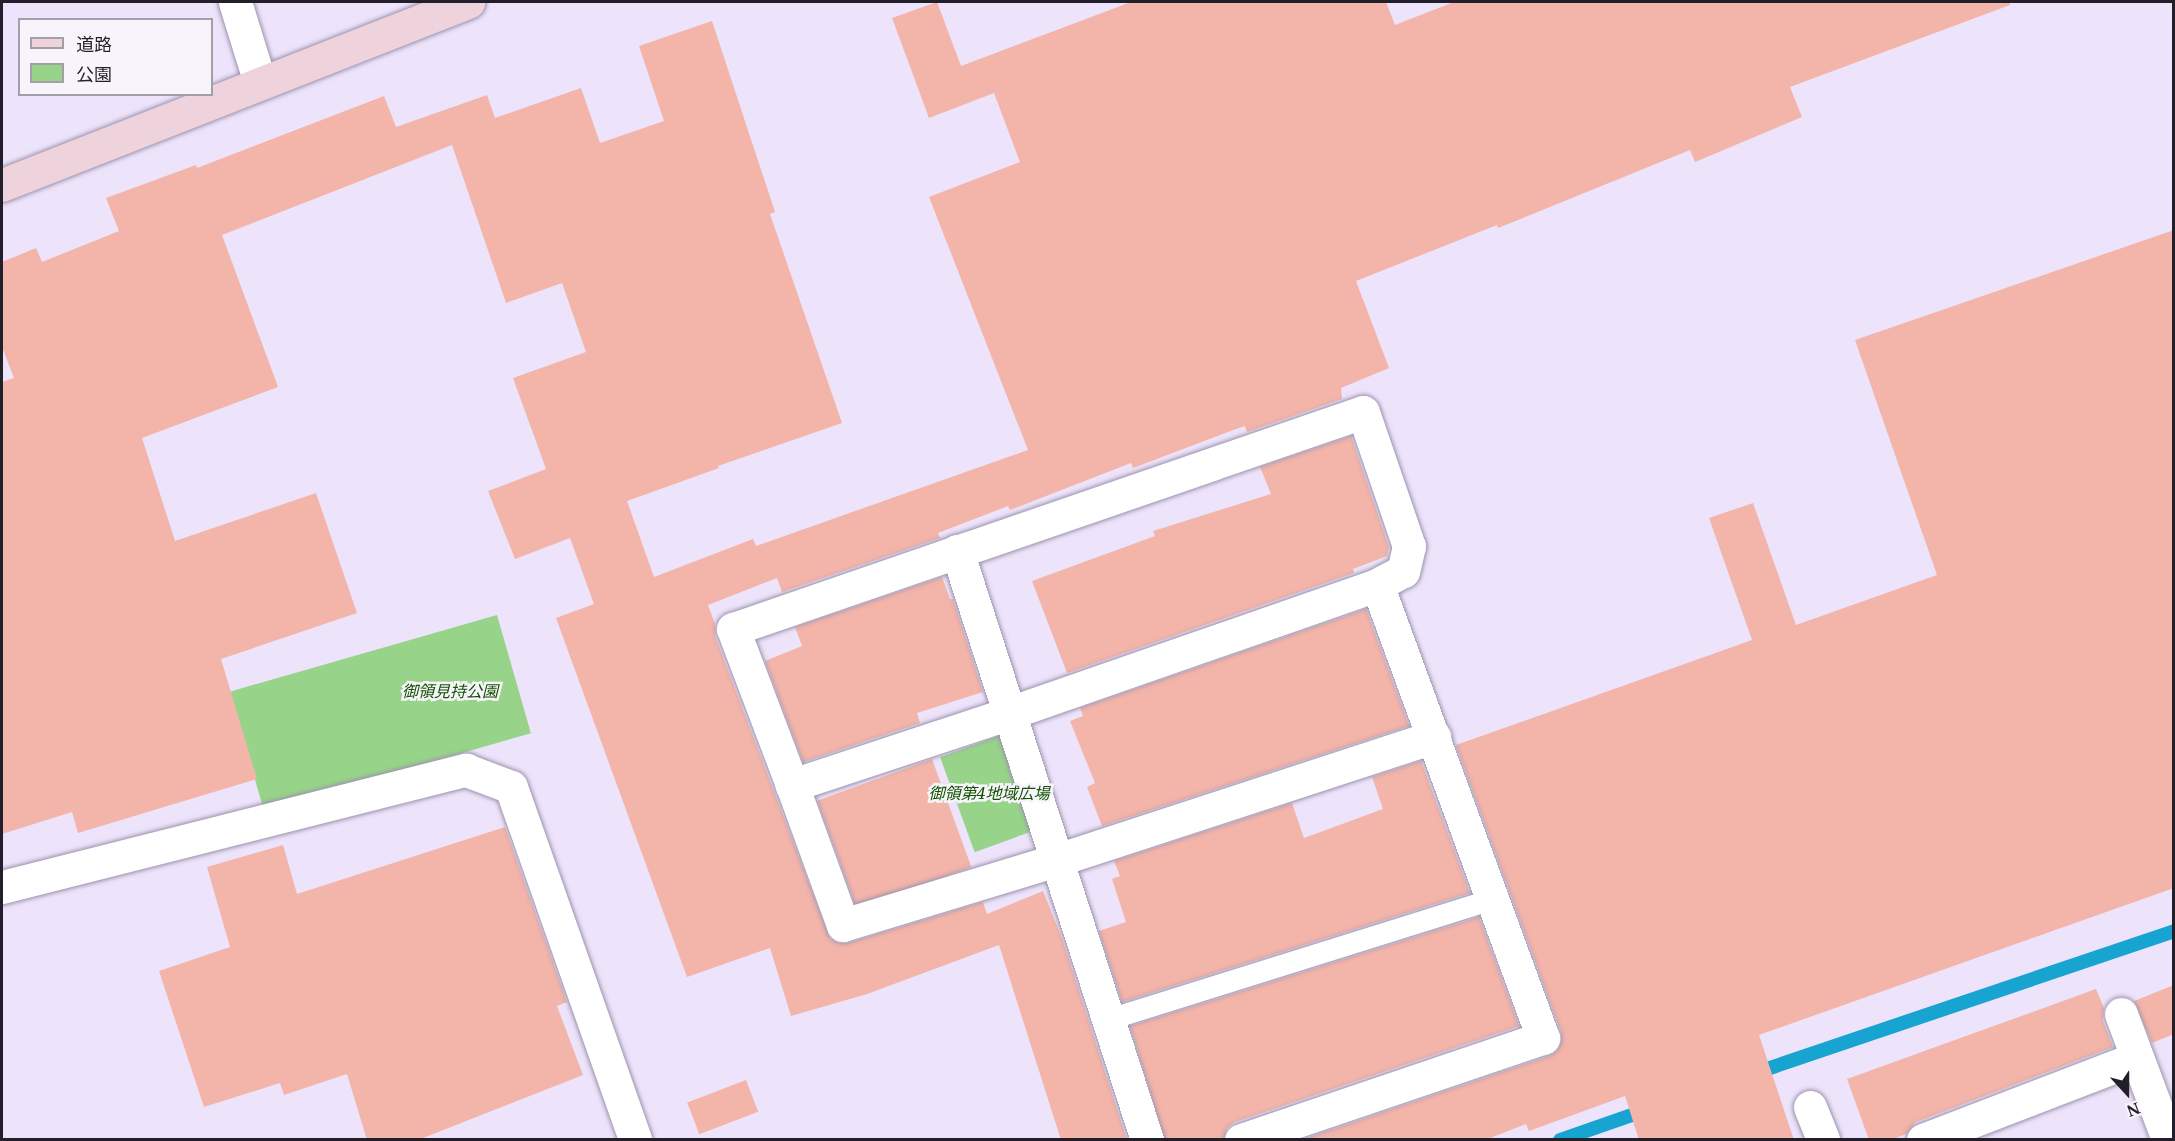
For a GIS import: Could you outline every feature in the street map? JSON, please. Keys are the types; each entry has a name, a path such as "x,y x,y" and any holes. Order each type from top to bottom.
{"street":[{"path":"235,2 260,84"},
{"path":"2,185 468,2"},
{"path":"792,786 1377,585 1403,572 1409,546 1363,412 733,629 843,925 1057,860 1434,737"},
{"path":"957,551 1148,1140"},
{"path":"1241,1140 1544,1038 1377,585"},
{"path":"2,887 466,770 511,787 635,1140"},
{"path":"2121,1014 2168,1140"},
{"path":"1923,1140 2138,1058"},
{"path":"1810,1107 1823,1140"}],"lane":[{"path":"1109,1019 1492,899"}],"green space":[{"name":"御領見持公園","path":"497,615 531,733 264,810 230,692"},
{"name":"御領第4地域広場","path":"1004,734 1039,829 975,852 940,757"}],"building":[{"path":"937,2 961,66 1131,2 1386,2 1395,25 1454,2 2010,2 2010,5 1790,87 1802,117 1695,162 1690,150 1498,228 1497,225 1356,281 1389,368 1341,388 1342,399 1247,432 1245,426 1133,468 1131,463 1010,510 1008,506 938,533 940,538 782,592 777,578 708,605 715,624 715,636 830,939 839,943 848,943 983,902 987,914 1043,891 1063,941 1127,1140 1061,1140 999,945 867,994 791,1016 770,948 687,977 556,618 594,604 570,538 515,559 488,491 546,469 513,378 586,352 562,283 506,303 452,145 222,235 278,387 142,438 175,541 316,493 357,613 221,659 257,779 78,833 72,812 2,834 2,382 14,378 2,347 2,262 36,248 42,262 119,231 106,198 196,165 197,168 384,96 396,127 487,95 495,118 581,88 600,143 664,121 639,46 712,21 775,212 770,214 842,423 718,466 719,468 627,501 654,577 753,539 756,546 1028,450 929,197 1020,162 994,93 929,118 892,18"},
{"path":"2174,230 2174,888 1759,1035 1794,1140 1639,1140 1625,1096 1529,1131 1526,1124 1485,1140 1301,1140 1549,1056 1557,1051 1561,1042 1561,1032 1456,745 1752,640 1709,518 1753,503 1796,625 1937,575 1855,340"},
{"path":"1351,436 1389,547 1387,556 1353,569 1354,573 1067,673 1032,581 1155,536 1153,531 1271,494 1260,467"},
{"path":"942,577 950,599 953,599 983,692 917,713 920,723 803,762 765,661 802,646 795,627"},
{"path":"1366,609 1409,726 1102,826 1087,787 1095,783 1070,721 1083,716 1080,708"},
{"path":"932,759 971,867 857,909 817,801"},
{"path":"1421,761 1470,893 1122,1002 1099,931 1126,922 1112,879 1120,876 1114,861 1292,803 1304,838 1383,809 1372,777"},
{"path":"505,827 567,1002 557,1006 583,1075 418,1140 367,1140 347,1074 284,1095 280,1083 204,1107 159,971 230,947 207,867 283,845 297,894"},
{"path":"1479,917 1519,1026 1235,1122 1227,1128 1223,1140 1165,1140 1130,1026"},
{"path":"2174,985 2174,1034 2152,1043 2134,1001"},
{"path":"2096,989 2104,1008 2103,1021 2113,1047 1916,1122 1906,1134 1891,1140 1869,1140 1847,1079"},
{"path":"746,1080 758,1112 699,1134 687,1103"}],"waterway":[{"path":"1752,1074 2174,931"},
{"path":"1560,1140 1649,1109"}]}
